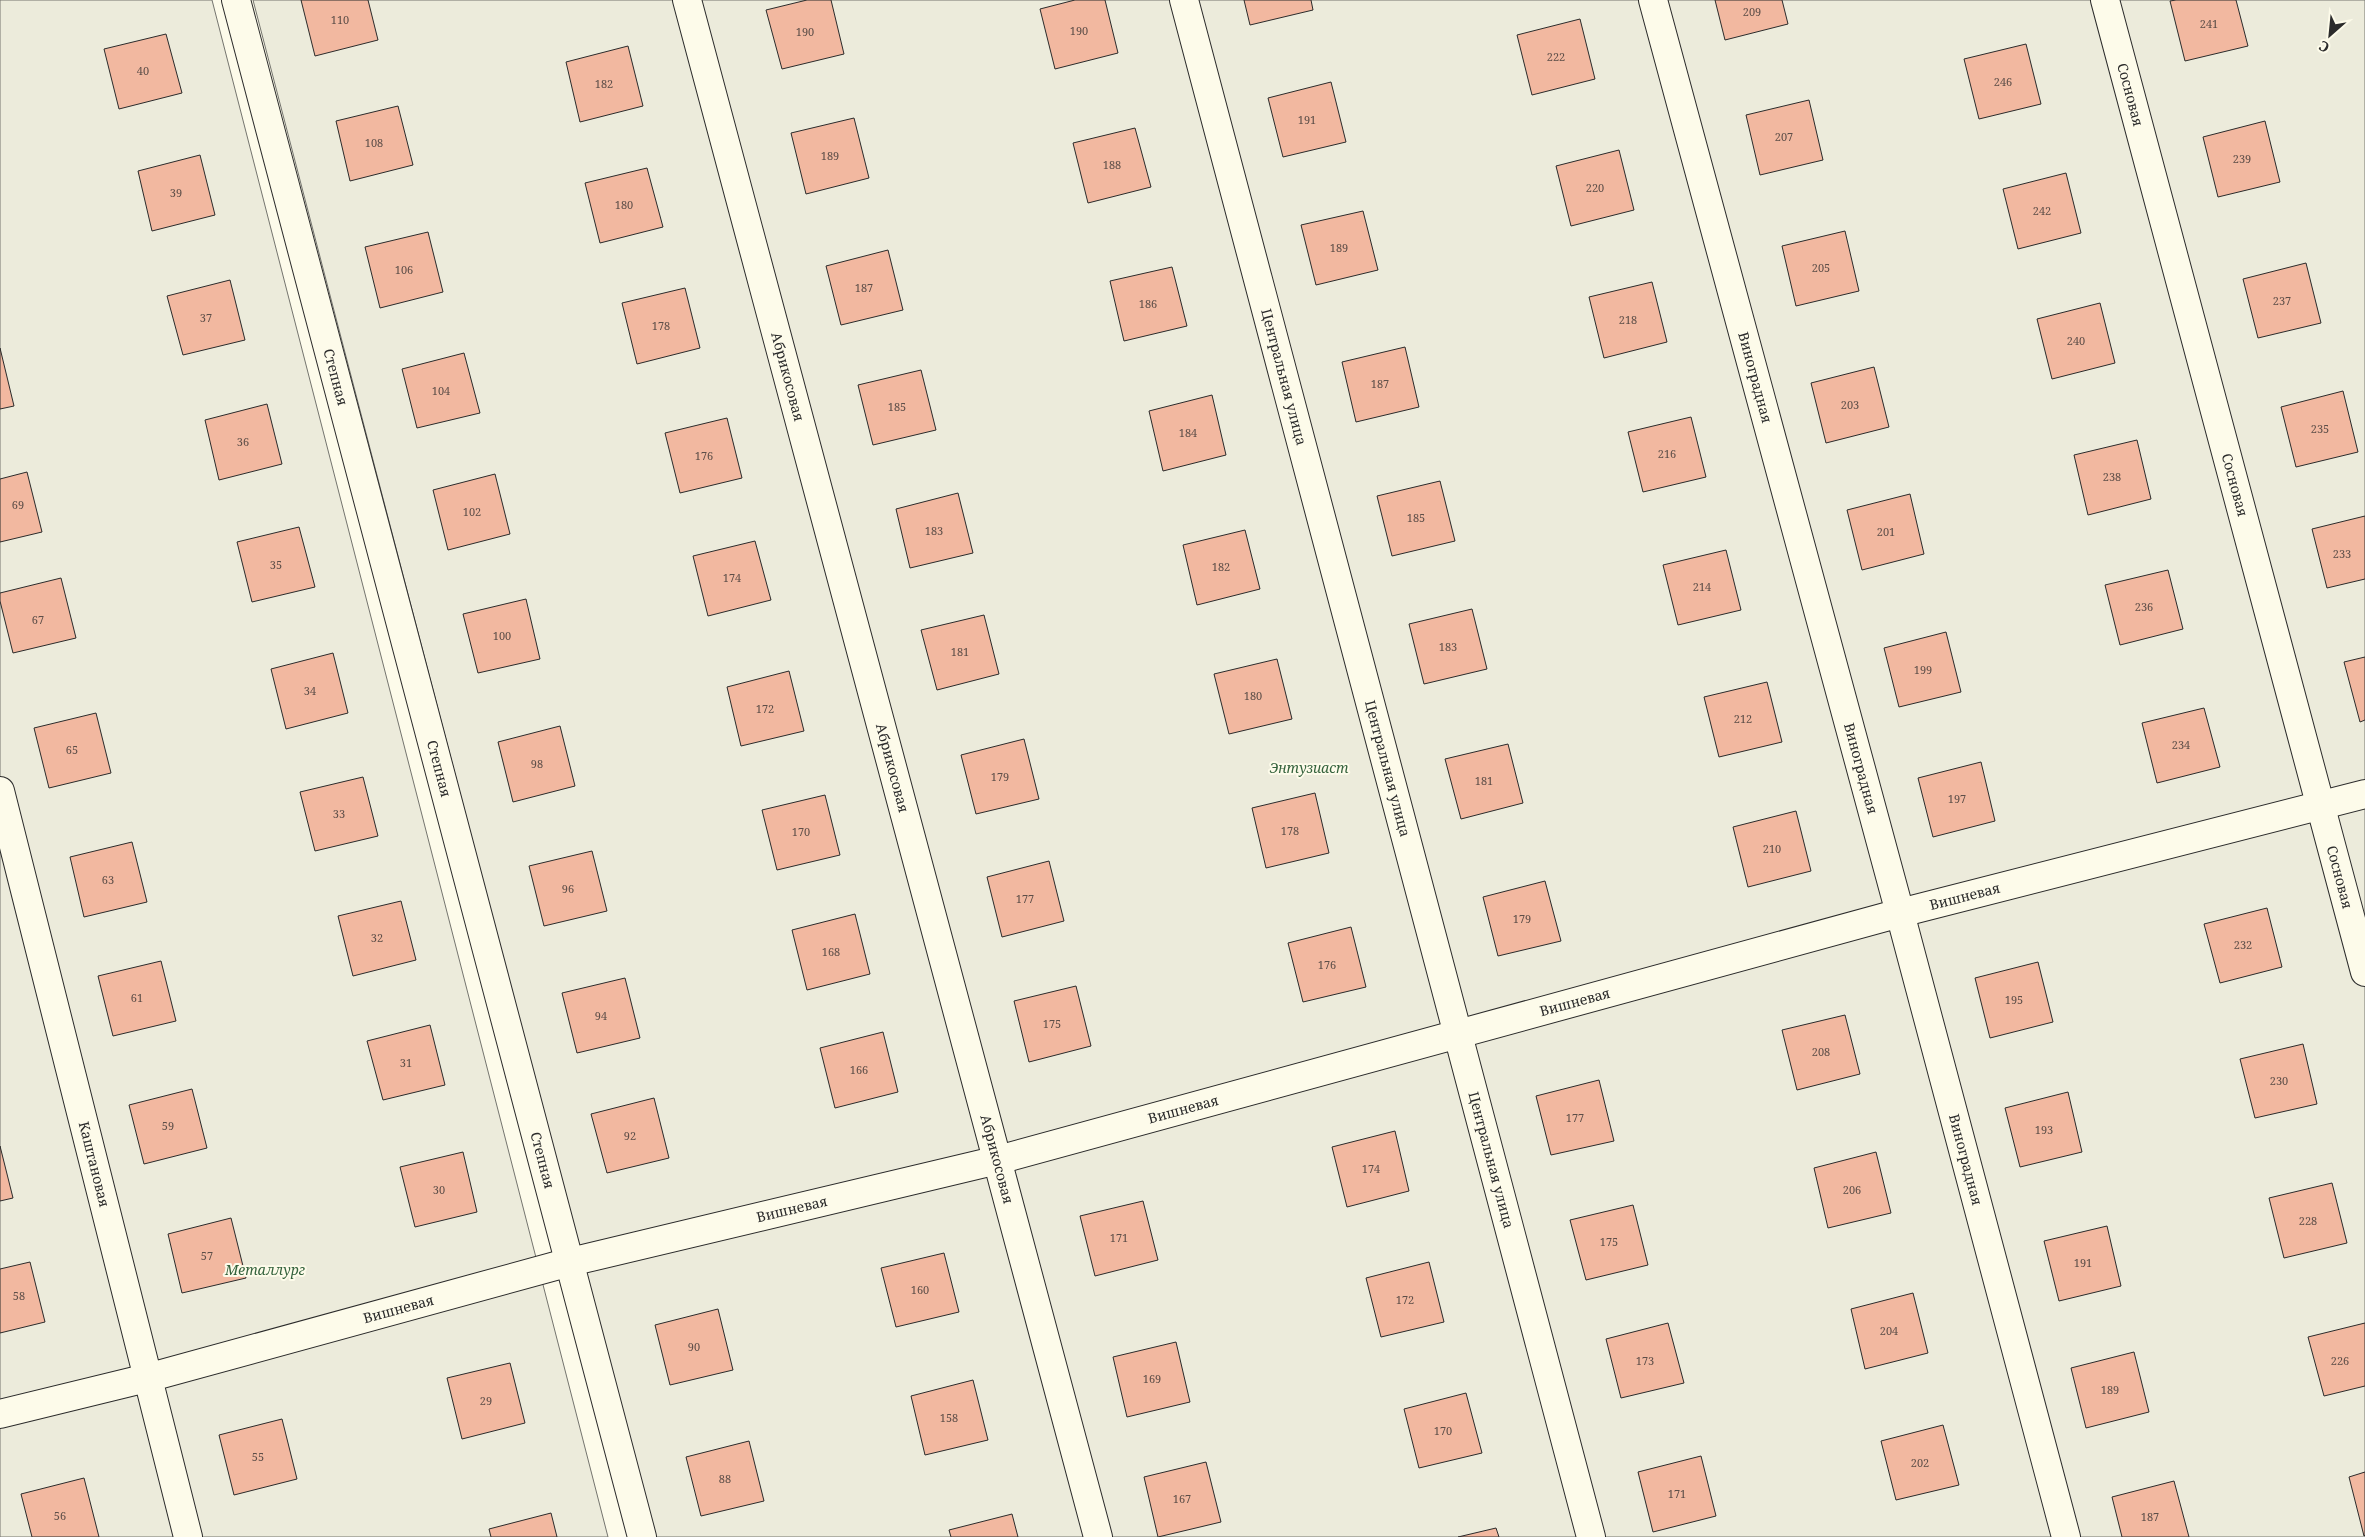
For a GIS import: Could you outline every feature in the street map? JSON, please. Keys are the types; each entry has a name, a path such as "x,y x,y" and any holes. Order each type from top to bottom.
{"street":[{"name":"Степная","path":"236,0 642,1537"},
{"name":"Абрикосовая","path":"687,0 1098,1537"},
{"name":"Центральная улица","path":"1184,0 1591,1537"},
{"name":"Виноградная","path":"1653,0 1900,913 2066,1537"},
{"name":"Сосновая","path":"2105,0 2365,972"},
{"name":"Каштановая","path":"0,791 188,1537"},
{"name":"Вишневая","path":"0,1414 147,1378 570,1262 998,1160 1459,1036 1900,913 2365,794"}],"green space":[{"name":"Металлург","path":"0,0 212,0 608,1537 0,1537"},
{"name":"Энтузиаст","path":"253,0 2365,0 2365,1537 654,1537"}],"building":[{"path":"301,0 368,0 378,40 315,56"},
{"path":"807,0 831,0 844,54 782,69 766,10"},
{"path":"1075,0 1105,0 1118,53 1055,69 1040,9"},
{"path":"1244,0 1311,0 1313,10 1250,25"},
{"path":"1715,0 1782,0 1788,24 1725,40"},
{"path":"2236,0 2248,46 2185,61 2170,1"},
{"path":"1580,19 1595,79 1532,95 1517,35"},
{"path":"166,34 182,93 119,109 104,49"},
{"path":"2026,44 2041,104 1979,119 1964,59"},
{"path":"628,46 643,106 580,122 566,62"},
{"path":"1331,82 1346,142 1283,157 1268,98"},
{"path":"1809,100 1823,160 1760,175 1746,115"},
{"path":"398,106 413,165 350,181 336,121"},
{"path":"854,118 869,178 806,194 791,133"},
{"path":"2265,121 2280,182 2218,197 2203,137"},
{"path":"1135,128 1151,187 1088,203 1073,143"},
{"path":"1619,150 1634,210 1571,226 1556,166"},
{"path":"200,155 215,215 152,231 138,171"},
{"path":"647,168 663,227 600,243 585,183"},
{"path":"2066,173 2081,233 2018,249 2003,189"},
{"path":"1363,211 1378,270 1316,285 1301,225"},
{"path":"1845,231 1859,291 1796,306 1782,246"},
{"path":"428,232 443,292 380,308 365,247"},
{"path":"888,250 903,310 841,325 826,266"},
{"path":"2306,263 2321,323 2258,338 2243,279"},
{"path":"1172,267 1187,326 1124,341 1110,281"},
{"path":"230,280 245,340 183,355 167,296"},
{"path":"1652,282 1667,342 1604,358 1589,297"},
{"path":"685,288 700,348 637,364 622,303"},
{"path":"2100,303 2115,363 2052,379 2037,319"},
{"path":"1405,347 1419,407 1356,422 1342,362"},
{"path":"0,348 14,406 0,409"},
{"path":"464,353 480,413 417,428 402,369"},
{"path":"1874,367 1889,427 1826,443 1811,383"},
{"path":"921,370 936,430 873,445 858,385"},
{"path":"2343,391 2358,452 2296,467 2281,407"},
{"path":"1212,395 1226,455 1163,471 1149,411"},
{"path":"267,404 282,464 219,480 205,420"},
{"path":"1691,417 1706,477 1643,492 1628,432"},
{"path":"727,418 742,478 680,493 665,433"},
{"path":"2137,440 2151,499 2088,515 2074,455"},
{"path":"27,472 42,532 0,542 0,479"},
{"path":"495,474 510,534 448,550 433,490"},
{"path":"1440,481 1455,541 1392,556 1377,496"},
{"path":"958,493 973,553 910,568 896,509"},
{"path":"1910,494 1924,554 1862,570 1847,510"},
{"path":"2365,516 2365,579 2327,588 2312,529"},
{"path":"299,527 315,587 252,602 237,542"},
{"path":"1245,530 1260,589 1197,605 1183,545"},
{"path":"755,541 771,600 708,616 693,556"},
{"path":"1726,550 1741,610 1678,625 1663,565"},
{"path":"2168,570 2183,629 2120,645 2105,585"},
{"path":"61,578 76,638 13,653 0,601 0,593"},
{"path":"526,599 540,659 478,673 463,614"},
{"path":"1472,609 1487,669 1424,684 1409,624"},
{"path":"984,615 999,674 937,690 921,630"},
{"path":"1946,632 1961,692 1899,707 1884,648"},
{"path":"333,653 348,713 286,729 271,669"},
{"path":"2365,657 2365,720 2360,722 2344,662"},
{"path":"1277,659 1292,719 1229,734 1214,674"},
{"path":"789,671 804,731 741,746 727,687"},
{"path":"1767,682 1782,742 1719,757 1704,697"},
{"path":"2204,708 2220,767 2157,783 2142,723"},
{"path":"96,713 111,773 49,788 34,728"},
{"path":"560,726 575,786 513,802 498,742"},
{"path":"1024,739 1039,799 976,814 961,755"},
{"path":"1508,744 1523,803 1461,819 1445,759"},
{"path":"1981,762 1995,821 1933,837 1918,778"},
{"path":"363,777 378,836 315,851 300,792"},
{"path":"1315,793 1329,853 1266,868 1252,808"},
{"path":"825,795 840,855 777,870 762,810"},
{"path":"1796,811 1811,871 1748,887 1733,827"},
{"path":"132,842 147,902 84,917 70,857"},
{"path":"592,851 607,911 544,926 529,866"},
{"path":"1049,861 1064,921 1002,937 987,877"},
{"path":"1545,881 1561,941 1498,956 1483,897"},
{"path":"401,901 416,960 353,976 338,916"},
{"path":"2267,908 2282,967 2220,983 2204,924"},
{"path":"855,914 870,974 807,990 792,930"},
{"path":"1351,927 1366,987 1303,1002 1288,943"},
{"path":"161,961 176,1021 113,1036 98,976"},
{"path":"2038,962 2053,1022 1990,1038 1975,978"},
{"path":"625,978 640,1038 577,1053 562,993"},
{"path":"1076,986 1091,1046 1029,1062 1014,1001"},
{"path":"1845,1015 1860,1074 1797,1090 1782,1030"},
{"path":"430,1025 445,1085 383,1100 367,1041"},
{"path":"883,1032 898,1092 835,1108 820,1048"},
{"path":"2303,1044 2317,1104 2255,1118 2240,1059"},
{"path":"1599,1080 1614,1141 1551,1155 1536,1096"},
{"path":"192,1089 207,1148 144,1164 129,1105"},
{"path":"2068,1092 2082,1152 2020,1167 2005,1108"},
{"path":"654,1098 669,1158 607,1173 591,1114"},
{"path":"1395,1131 1409,1191 1347,1207 1332,1147"},
{"path":"0,1146 13,1198 0,1201"},
{"path":"463,1152 477,1212 415,1227 400,1167"},
{"path":"1876,1152 1891,1213 1828,1228 1814,1168"},
{"path":"2332,1183 2347,1243 2284,1258 2269,1198"},
{"path":"1143,1201 1158,1260 1095,1276 1080,1216"},
{"path":"1633,1205 1648,1265 1586,1280 1570,1220"},
{"path":"231,1218 246,1278 182,1293 168,1234"},
{"path":"2107,1226 2121,1286 2059,1301 2044,1241"},
{"path":"944,1253 959,1312 896,1327 881,1268"},
{"path":"30,1262 45,1322 0,1333 0,1269"},
{"path":"1429,1262 1444,1322 1381,1337 1366,1278"},
{"path":"1913,1293 1928,1353 1865,1369 1851,1309"},
{"path":"718,1309 733,1370 670,1385 655,1325"},
{"path":"1668,1323 1684,1383 1621,1398 1606,1339"},
{"path":"2365,1323 2365,1386 2324,1396 2308,1337"},
{"path":"1176,1342 1190,1402 1127,1417 1113,1357"},
{"path":"2134,1352 2149,1412 2086,1428 2071,1368"},
{"path":"510,1363 525,1423 462,1439 447,1378"},
{"path":"973,1380 988,1440 925,1455 911,1396"},
{"path":"1466,1393 1482,1453 1419,1468 1404,1409"},
{"path":"282,1419 297,1479 234,1495 219,1435"},
{"path":"1943,1425 1959,1485 1896,1500 1881,1441"},
{"path":"749,1441 764,1501 701,1516 686,1457"},
{"path":"1701,1456 1716,1516 1653,1532 1638,1472"},
{"path":"1206,1462 1221,1522 1158,1537 1144,1477"},
{"path":"2365,1472 2365,1535 2364,1536 2349,1477"},
{"path":"84,1478 99,1537 32,1537 21,1494"},
{"path":"2174,1481 2189,1537 2122,1537 2112,1497"},
{"path":"551,1513 557,1537 491,1537 489,1529"},
{"path":"1012,1514 1018,1537 951,1537 949,1530"},
{"path":"1496,1528 1499,1537 1458,1537"}]}
